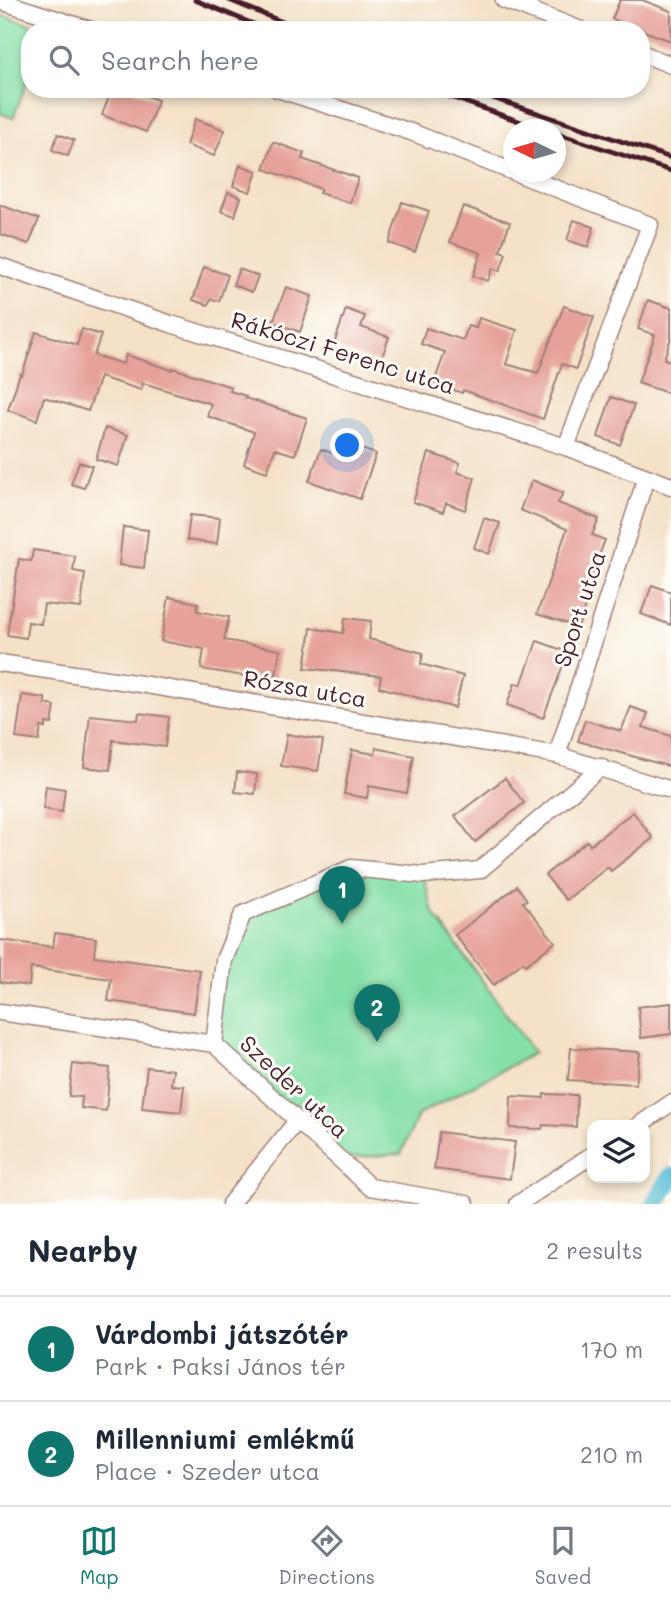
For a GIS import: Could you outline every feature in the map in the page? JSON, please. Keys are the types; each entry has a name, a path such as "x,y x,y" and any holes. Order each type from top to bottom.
{"street":[{"path":"504,0 558,21"},
{"path":"0,1 63,21"},
{"path":"650,57 671,65"},
{"path":"305,98 411,132 650,225 566,447"},
{"name":"Rákóczi Ferenc utca","path":"0,266 171,324 566,447 671,486"},
{"name":"Sport utca","path":"557,755 646,478"},
{"name":"Rózsa utca","path":"0,663 141,684 557,755 671,790"},
{"path":"214,1045 224,960 243,914 351,868 423,874 480,870 601,767"},
{"name":"Szeder utca","path":"0,1012 214,1045 370,1187 466,1204"},
{"path":"646,1120 671,1103"},
{"path":"230,1204 297,1121"},
{"path":"518,1204 587,1158"}],"green space":[{"path":"0,15 21,21 21,97 13,118 0,113"},
{"path":"351,868 423,875 433,912 534,1053 418,1115 401,1154 338,1159 214,1045 224,960 243,914"}],"building":[{"path":"620,0 642,0 671,11 671,41 650,33 650,21 612,19"},
{"path":"109,98 158,100 146,132 102,115"},
{"path":"195,119 225,130 214,156 186,145"},
{"path":"58,134 74,140 68,156 52,150"},
{"path":"273,142 304,153 302,159 358,178 350,203 319,193 321,189 264,169"},
{"path":"240,165 257,171 250,192 233,186"},
{"path":"228,192 241,197 235,216 221,211"},
{"path":"402,202 429,211 415,252 389,243"},
{"path":"0,205 39,219 29,244 0,234"},
{"path":"463,206 510,222 500,251 506,253 500,271 493,268 488,281 473,276 481,253 450,242"},
{"path":"574,220 594,227 588,247 567,240"},
{"path":"204,267 228,275 219,301 211,299 208,305 193,300"},
{"path":"239,269 258,276 252,292 233,285"},
{"path":"286,287 312,296 300,332 273,322"},
{"path":"648,300 671,308 671,338 664,359 671,361 671,394 638,383 655,335 638,329"},
{"path":"564,306 594,317 576,369 562,364 543,419 463,390 462,393 434,383 445,352 421,344 426,328 463,340 468,326 476,328 479,318 517,330 506,364 538,373"},
{"path":"346,309 365,316 361,327 389,337 380,363 333,347"},
{"path":"82,329 101,335 94,355 123,364 126,355 172,370 173,368 231,387 230,391 246,396 245,398 307,418 295,455 275,449 267,472 244,464 254,432 207,416 211,404 143,383 141,390 100,377 88,411 44,397 37,420 8,410 36,332 77,345"},
{"path":"611,397 634,405 620,445 598,437"},
{"path":"105,428 128,435 118,466 96,459"},
{"path":"344,443 376,454 360,499 309,481 321,449 340,456"},
{"path":"429,453 460,463 457,472 475,478 465,510 446,503 443,512 413,502"},
{"path":"79,462 92,466 84,488 71,484"},
{"path":"532,480 563,493 558,503 599,519 592,535 605,540 588,584 592,586 578,627 537,614 567,529 520,510"},
{"path":"190,515 220,518 217,544 187,540"},
{"path":"484,518 500,523 489,554 474,548"},
{"path":"123,527 148,530 144,568 119,565"},
{"path":"33,550 75,556 73,571 85,573 81,608 44,604 41,624 28,622 26,638 7,635 19,559 31,561"},
{"path":"652,585 671,592 671,625 641,614"},
{"path":"169,597 198,603 197,611 229,617 224,640 280,650 275,681 201,669 204,649 161,641"},
{"path":"345,618 371,621 369,639 423,653 421,664 463,676 455,708 379,687 381,676 305,668 311,628 343,633"},
{"path":"537,641 568,652 543,718 507,705 515,683 521,685"},
{"path":"22,695 45,698 45,704 55,706 52,724 46,723 46,728 41,727 39,741 16,738"},
{"path":"631,707 648,713 643,727 671,736 671,767 578,741 585,720 621,731"},
{"path":"139,713 169,717 165,747 113,740 110,770 84,767 90,715 138,720"},
{"path":"287,734 323,740 318,771 281,766"},
{"path":"376,748 414,756 407,793 369,786 367,798 344,794 352,750 375,754"},
{"path":"237,772 257,774 255,794 235,792"},
{"path":"505,778 524,803 475,842 455,816"},
{"path":"46,786 65,789 62,812 43,809"},
{"path":"633,812 653,838 611,871 608,867 566,900 545,875 587,841 590,845"},
{"path":"517,886 527,900 523,902 555,942 494,985 455,935"},
{"path":"55,933 96,938 94,956 200,970 194,1013 108,1001 111,979 31,968 29,986 0,982 0,940 53,947"},
{"path":"671,1003 671,1034 641,1038 638,1007"},
{"path":"571,1048 640,1052 636,1084 568,1080"},
{"path":"73,1064 110,1068 106,1111 81,1108 82,1097 69,1096"},
{"path":"147,1067 173,1070 171,1085 184,1086 181,1112 142,1108"},
{"path":"544,1094 577,1095 576,1127 543,1125 542,1129 510,1128 511,1096 544,1098"},
{"path":"439,1132 515,1142 510,1179 434,1169"}],"waterway":[{"path":"655,1204 671,1177"}],"railway":[{"path":"195,0 246,21"},
{"path":"229,0 280,21"},
{"path":"453,98 513,119"},
{"path":"493,98 671,158"},
{"path":"566,136 671,171"}],"place":[{"name":"Várdombi játszótér","path":"342,924"},
{"name":"Millenniumi emlékmű","path":"377,1042"}]}
